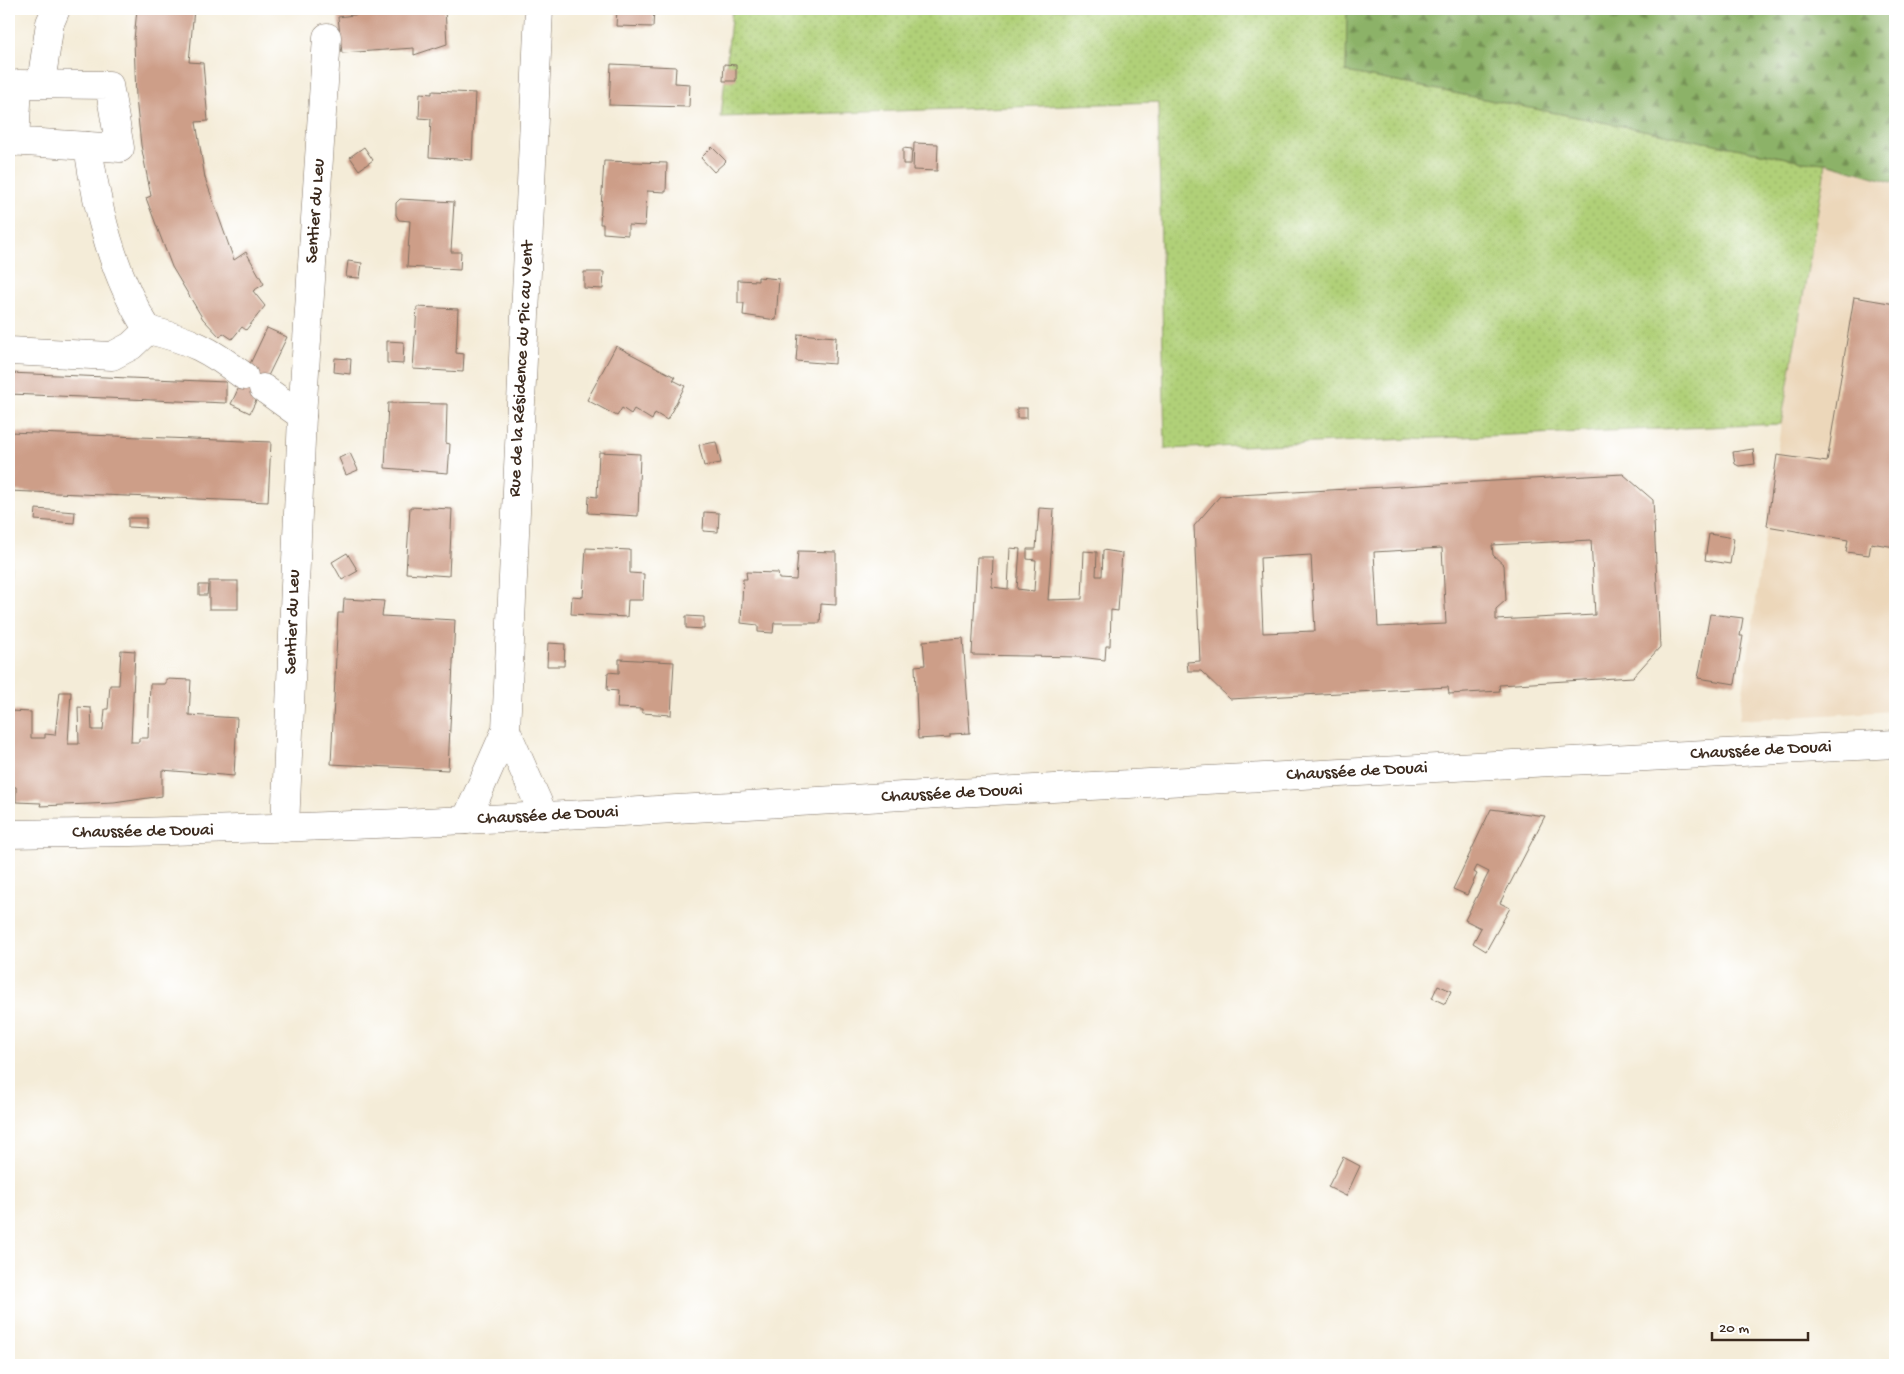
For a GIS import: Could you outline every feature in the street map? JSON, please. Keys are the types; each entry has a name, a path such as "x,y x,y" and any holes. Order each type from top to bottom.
{"main road":[{"path":"41,83 50,23 56,9"},
{"name":"Rue de la Résidence du Pic au Vent","path":"466,820 506,730 539,9"},
{"name":"Sentier du Leu","path":"285,828 302,416 327,36"},
{"path":"41,83 108,85 120,148 12,142 18,84 41,83"},
{"path":"88,146 94,193 105,233 136,310 148,330 183,338 245,376 302,416"},
{"path":"9,351 112,356 131,346 148,330"},
{"name":"Rue de la Résidence du Pic au Vent","path":"506,730 544,816"},
{"name":"Chaussée de Douai","path":"9,834 285,828 466,820 1895,744"}],"shaded area":[{"path":"1826,163 1895,183 1895,711 1739,720 1781,424"}],"green space":[{"path":"732,9 1347,9 1346,72 1802,161 1826,163 1781,424 1165,449 1158,102 721,117"},
{"path":"1347,9 1895,9 1895,183 1826,163 1802,161 1346,72"},
{"path":"9,513 14,513 9,593"}],"building":[{"path":"137,9 194,9 189,62 203,63 208,121 196,122 205,178 234,260 246,252 264,284 253,291 265,306 246,330 242,327 232,339 223,333 220,337 203,319 172,267 146,198 151,196 141,145 136,98 134,40"},
{"path":"400,9 445,9 447,44 414,55 414,48 342,53 338,17"},
{"path":"617,9 654,9 653,27 616,26"},
{"path":"611,64 676,67 675,83 690,84 689,107 609,105"},
{"path":"724,64 736,65 736,81 723,81"},
{"path":"432,91 475,93 472,160 429,157 431,119 419,118 420,93 432,94"},
{"path":"914,143 938,144 937,171 913,170"},
{"path":"364,147 373,160 359,170 350,157"},
{"path":"712,147 726,161 714,172 701,158"},
{"path":"903,148 912,149 911,164 903,164"},
{"path":"604,161 667,163 666,192 647,191 645,226 628,225 628,235 603,233 603,224 600,224"},
{"path":"400,199 454,202 451,252 461,252 460,270 407,267 410,221 399,220 396,215 396,203"},
{"path":"348,261 362,263 360,278 346,277"},
{"path":"584,272 604,272 603,289 584,288"},
{"path":"758,277 779,279 776,320 743,315 744,303 738,303 738,280 758,281"},
{"path":"1854,297 1895,304 1895,547 1871,543 1869,555 1846,552 1848,540 1767,526 1777,455 1827,462"},
{"path":"417,307 458,309 456,353 464,354 463,372 413,369"},
{"path":"267,328 287,337 250,413 231,404"},
{"path":"798,334 836,337 835,364 796,361"},
{"path":"387,341 404,342 403,364 387,363"},
{"path":"616,346 675,377 673,380 685,386 667,420 655,413 652,420 634,409 631,414 622,408 617,416 587,400"},
{"path":"335,358 351,359 350,374 334,372"},
{"path":"9,373 226,382 226,403 9,394"},
{"path":"388,403 447,404 446,443 450,444 448,473 385,468"},
{"path":"1017,408 1027,408 1027,418 1017,418"},
{"path":"9,432 271,442 268,502 9,491"},
{"path":"716,442 721,463 704,466 699,445"},
{"path":"1753,449 1755,464 1739,466 1735,464 1733,452"},
{"path":"599,452 640,454 638,516 588,513 589,496 597,497"},
{"path":"350,453 358,470 346,475 339,458"},
{"path":"1623,474 1653,500 1660,647 1633,677 1499,685 1500,691 1449,694 1448,687 1230,699 1201,671 1188,671 1187,662 1200,661 1194,526 1220,496","holes":["1591,540 1595,615 1496,620 1496,609 1506,600 1504,565 1493,555 1492,545","1442,548 1446,624 1378,627 1374,552","1311,555 1315,631 1263,633 1260,558"]},
{"path":"410,507 452,509 449,576 406,573"},
{"path":"1039,508 1054,509 1048,600 1082,599 1084,551 1097,552 1096,576 1102,576 1103,550 1122,553 1118,611 1111,610 1110,646 1106,646 1105,660 1079,657 972,655 977,557 993,557 992,587 1008,589 1010,548 1020,549 1017,589 1034,591 1036,560 1027,559 1027,549 1036,549"},
{"path":"36,509 75,512 74,523 35,520"},
{"path":"704,512 719,513 718,532 703,531"},
{"path":"128,518 146,518 146,528 128,527"},
{"path":"1709,534 1734,538 1730,564 1705,560"},
{"path":"586,548 630,550 630,573 644,574 643,600 628,600 627,617 571,614 572,596 583,597"},
{"path":"798,551 836,552 836,605 821,604 820,623 774,623 773,633 758,632 758,625 741,623 743,579 747,579 746,572 778,573 779,579 796,580"},
{"path":"347,553 358,571 342,580 332,562"},
{"path":"209,581 238,581 238,609 209,609"},
{"path":"199,585 208,585 207,595 199,595"},
{"path":"344,599 384,601 382,616 455,620 448,770 331,764 338,613 343,613"},
{"path":"1710,614 1743,618 1740,636 1743,636 1735,684 1698,678"},
{"path":"686,616 704,617 704,629 686,628"},
{"path":"963,638 970,733 950,734 950,737 918,739 915,666 925,665 923,641"},
{"path":"548,643 565,644 564,666 547,666"},
{"path":"121,650 135,651 131,742 139,742 139,738 148,738 150,684 166,684 166,679 191,680 189,715 237,718 234,776 162,770 162,796 114,803 40,806 41,803 16,802 16,787 9,786 10,711 31,712 31,738 45,738 45,734 55,735 60,692 71,692 68,744 79,744 78,707 91,708 92,730 103,730 105,709 108,709 110,685 119,685"},
{"path":"619,659 674,662 671,715 642,713 642,709 617,708 618,691 607,690 608,672 619,673"},
{"path":"1491,809 1545,816 1500,903 1510,908 1486,951 1473,943 1481,928 1465,920 1489,872 1477,866 1474,872 1477,874 1467,895 1453,889"},
{"path":"1438,985 1451,991 1445,1004 1432,998"},
{"path":"1343,1157 1360,1166 1346,1196 1328,1187"}]}
